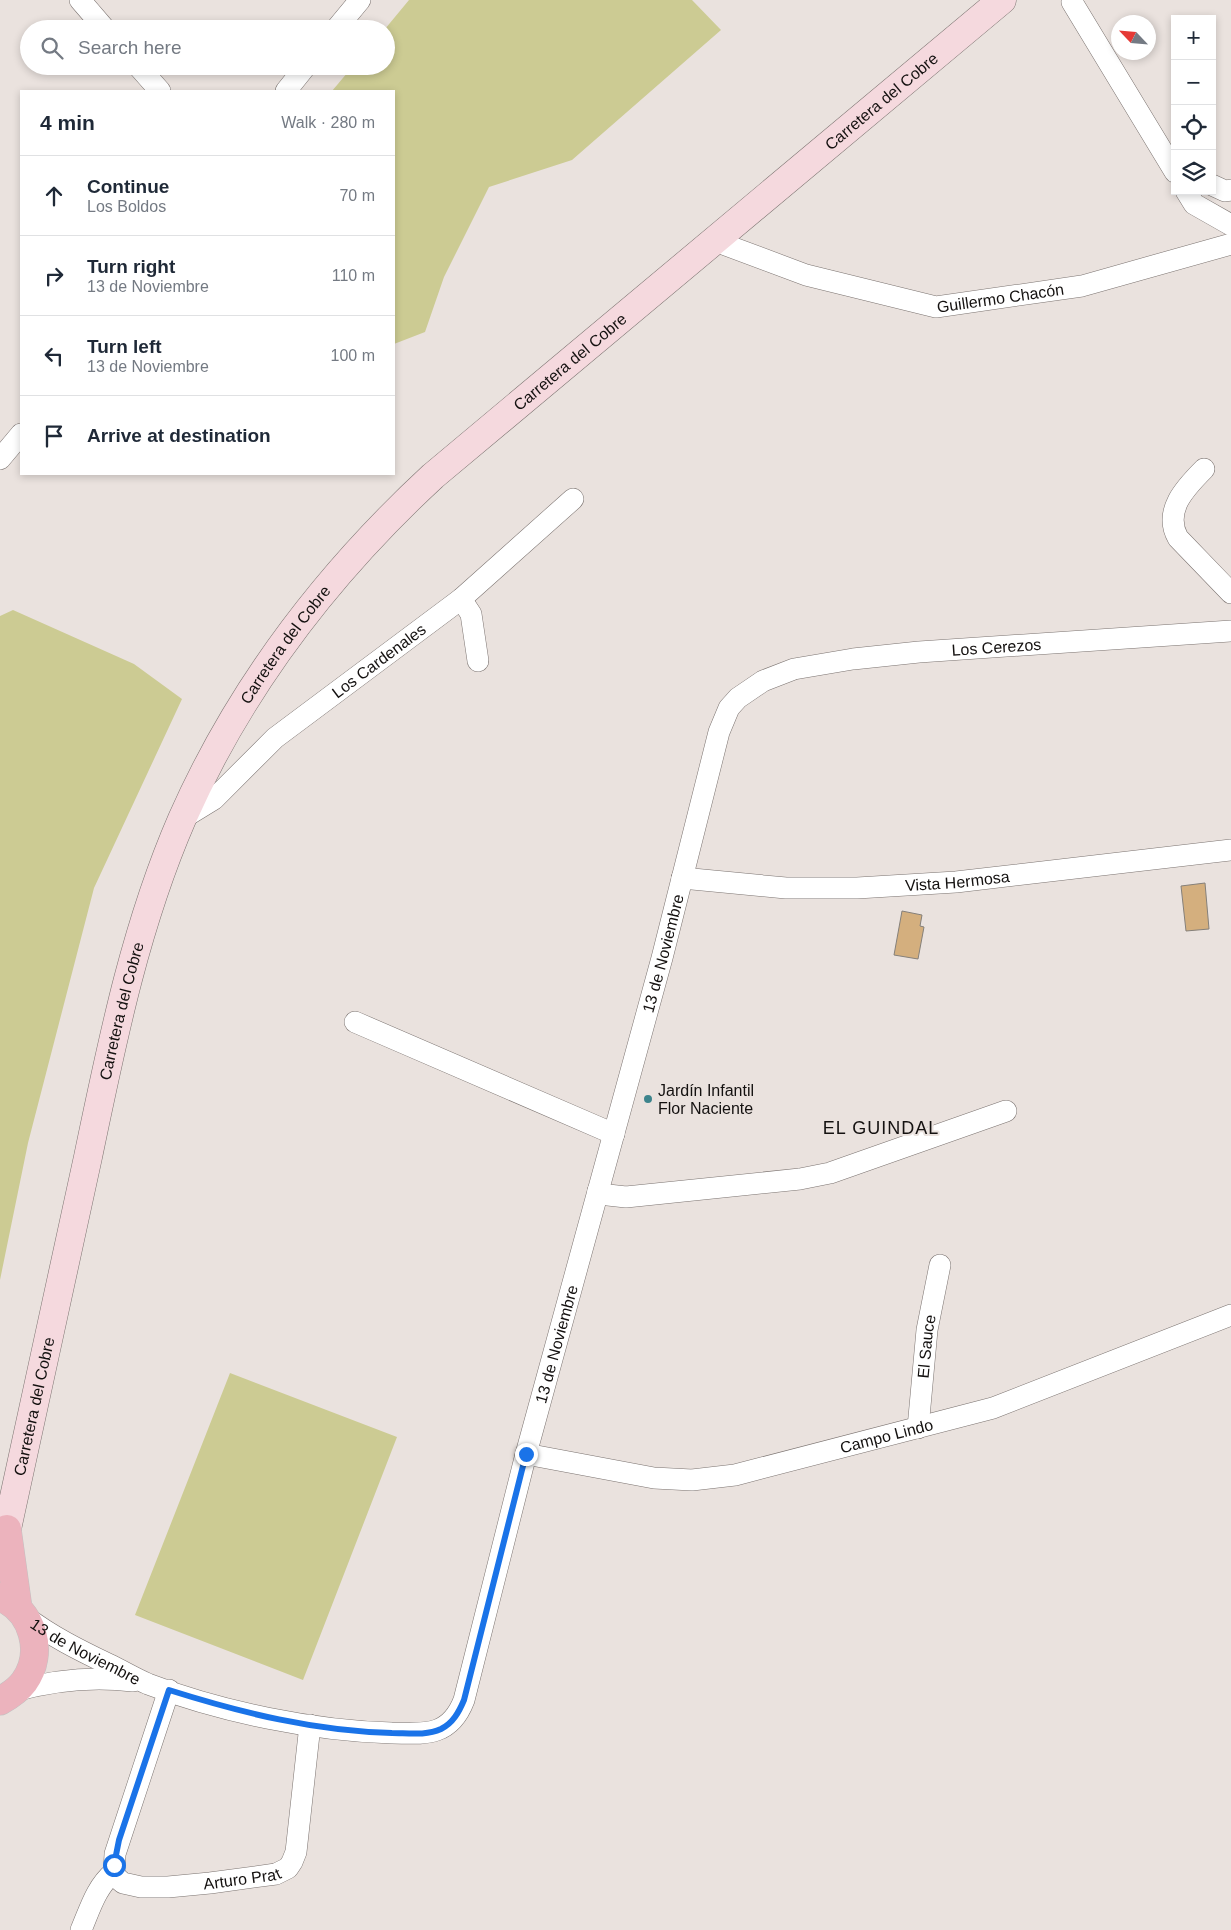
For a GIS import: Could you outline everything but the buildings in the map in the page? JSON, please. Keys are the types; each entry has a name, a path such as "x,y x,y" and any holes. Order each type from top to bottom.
{"main road":[{"name":"Carretera del Cobre","path":"0,1561 4,1535 128,978 157,881 182,818 228,728 264,670 306,611 364,544 433,476 1002,0"},
{"path":"4,1535 15,1608 32,1629 35,1643 35,1656 25,1682 4,1698"}],"street":[{"path":"80,0 97,20"},
{"path":"343,20 360,0"},
{"path":"1073,0 1072,2 1171,165"},
{"path":"146,75 159,90"},
{"path":"287,90 299,75"},
{"path":"1216,187 1225,191 1231,190"},
{"path":"1188,195 1194,204 1231,225"},
{"name":"Guillermo Chacón","path":"715,241 806,275 936,307 1082,286 1231,244"},
{"path":"0,459 20,435"},
{"path":"1204,468 1182,494 1174,510 1172,529 1178,538 1231,593"},
{"name":"Los Cardenales","path":"182,818 214,799 275,738 460,599 573,499"},
{"path":"460,599 471,614 478,661"},
{"name":"Los Cerezos","path":"763,681 794,669 853,659 919,652 1231,631"},
{"name":"13 de Noviembre","path":"4,1698 39,1684 69,1680 116,1679 148,1684 250,1714 310,1725 378,1733 422,1733 440,1729 455,1718 464,1700 526,1454 614,1134 719,732 729,708 738,698 763,681"},
{"name":"Vista Hermosa","path":"682,878 786,888 857,888 956,882 1231,850"},
{"path":"355,1022 614,1134"},
{"path":"598,1191 608,1195 626,1197 800,1179 830,1173 1006,1111"},
{"name":"El Sauce","path":"918,1428 927,1330 940,1265"},
{"name":"Campo Lindo","path":"526,1454 654,1478 702,1480 735,1476 993,1408 1231,1315"},
{"name":"13 de Noviembre","path":"15,1608 45,1632 148,1684"},
{"path":"81,1930 97,1891 114,1872 115,1854 119,1840 169,1690"},
{"name":"Arturo Prat","path":"114,1872 117,1878 131,1886 168,1887 276,1874 288,1868 296,1852 310,1725"}],"shaded area":[{"path":"409,0 692,0 721,30 572,160 489,187 444,277 425,332 395,344 395,90 333,90 345,75 395,75 395,20 392,20"},
{"path":"13,610 134,664 182,699 94,888 28,1143 0,1280 0,616"},
{"path":"230,1373 397,1437 303,1680 135,1615"}],"place":[{"name":"Jardín Infantil Flor Naciente","path":"648,1099"}],"district":[{"name":"EL GUINDAL","path":"881,1128"}],"route":[{"path":"114,1865 119,1840 169,1690 250,1714 334,1729 378,1733 422,1733 440,1729 455,1718 464,1700 526,1454"}]}
